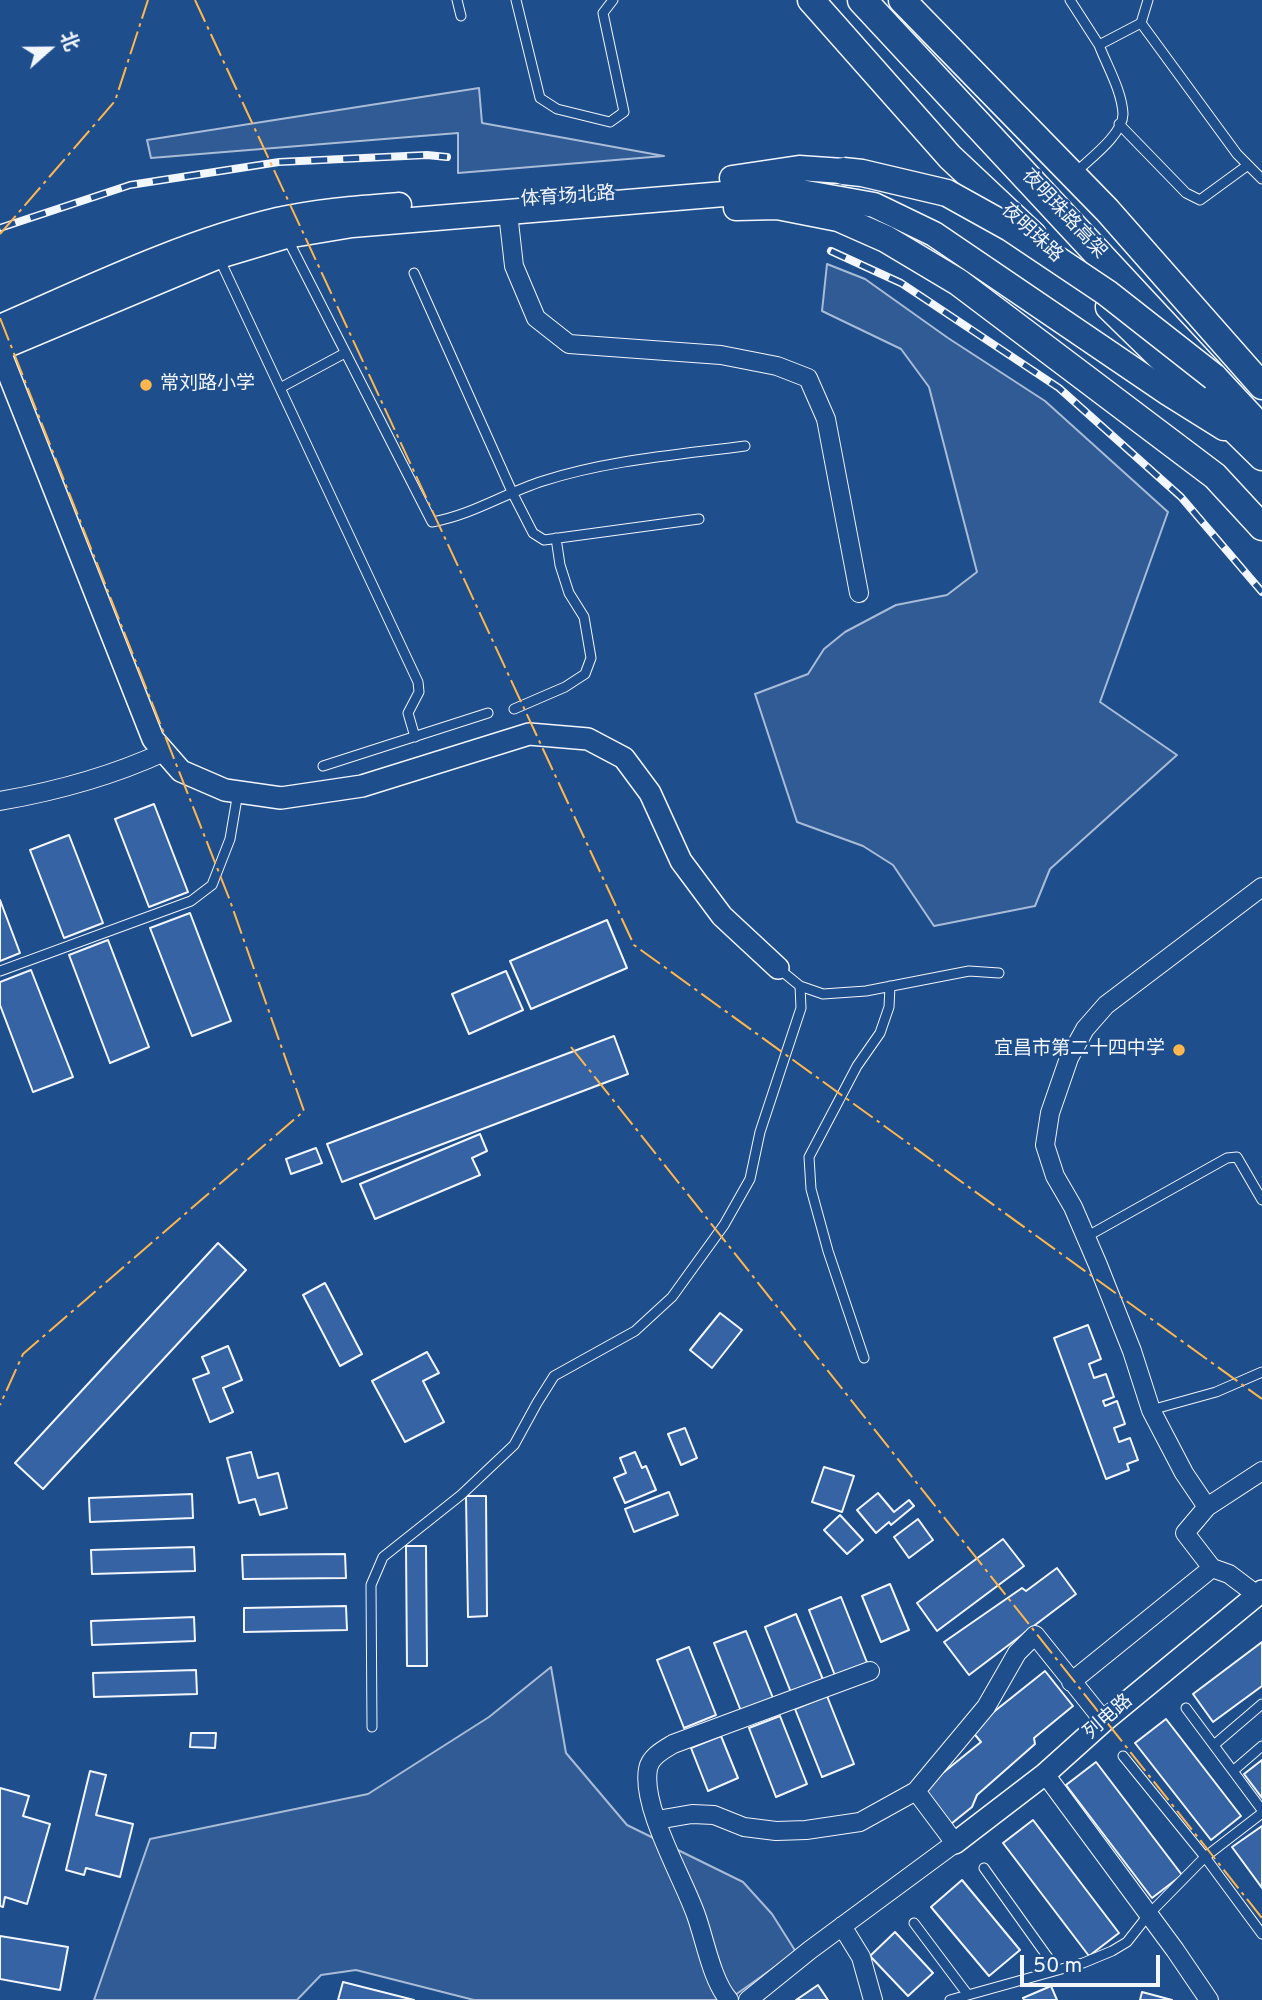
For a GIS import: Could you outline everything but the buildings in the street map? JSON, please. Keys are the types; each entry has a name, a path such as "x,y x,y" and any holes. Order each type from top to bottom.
{"highway":[{"name":"夜明珠路高架","path":"862,0 1214,377 1256,443"}],"main road":[{"name":"夜明珠路","path":"811,0 950,157 1256,443"},
{"path":"902,0 1107,210 1262,386"},
{"path":"507,208 799,169 862,173 947,192 1010,228 1107,293 1214,377"},
{"name":"体育场北路","path":"0,350 219,256 286,236 352,225 507,208 784,189 874,205 934,234 1111,350"},
{"name":"体育场北路","path":"0,327 183,250 279,220 347,208 426,203 507,208"},
{"path":"507,208 777,207 843,220 886,239 957,282 1214,476 1262,527"},
{"path":"1111,350 1144,367 1148,356 1143,339"},
{"path":"1111,350 1168,393 1256,443"}],"street":[{"path":"507,208 514,267 536,318 569,344 721,355 777,366 808,377 826,419 859,593"},
{"path":"0,350 153,740 181,771 225,790 281,798 362,786 529,734 588,739 624,758 650,793 681,861 722,916 778,968"},
{"path":"0,801 44,793 116,772 164,752"},
{"path":"1207,1507 1184,1473 1151,1410 1132,1351 1073,1207 1055,1176 1045,1145 1049,1113 1069,1058 1085,1028 1106,1005 1262,887"},
{"path":"1259,1593 1229,1574 1212,1568 1185,1533 1207,1507 1262,1471"},
{"path":"1071,1682 1212,1568"},
{"name":"列电路","path":"955,1843 1045,1774 1104,1721 1259,1593"},
{"path":"657,1820 692,1814 715,1815 744,1827 776,1831 806,1830 860,1822 916,1791 986,1707 1017,1653 1035,1635 1104,1721"},
{"path":"729,2000 719,1982 695,1913 657,1820 646,1786 648,1766 657,1754 674,1745 870,1671"},
{"path":"1045,1774 1209,2000"},
{"path":"748,2000 842,1926 955,1843 916,1791"},
{"path":"842,1926 860,1957 873,2000"}],"lane":[{"path":"457,0 461,16"},
{"path":"516,0 540,98 557,109 610,122 624,112 603,13 613,0"},
{"path":"1070,0 1099,45 1118,94 1123,116 1113,137 1073,175"},
{"path":"1099,45 1141,23 1148,0"},
{"path":"1141,23 1237,154 1262,179"},
{"path":"1119,124 1186,192 1200,200 1248,165"},
{"path":"286,236 432,522 452,518 541,482 607,464 745,446"},
{"path":"219,256 418,682 419,692 408,713 415,737"},
{"path":"414,273 533,533 544,540 699,519"},
{"path":"280,388 345,353"},
{"path":"514,709 565,687 585,674 590,658 584,617 569,593 560,565 556,538"},
{"path":"323,766 488,713"},
{"path":"0,971 191,901 212,885 230,839 238,792"},
{"path":"778,968 800,986 823,994 866,991 969,971 999,973"},
{"path":"372,1727 371,1584 383,1557 461,1495 514,1445 554,1376 635,1331 672,1297 724,1225 750,1179 760,1132 801,1008 800,986"},
{"path":"864,1358 821,1226 811,1189 809,1157 857,1066 880,1033 889,1007 890,986"},
{"path":"1086,1237 1227,1158 1237,1157 1262,1200"},
{"path":"1151,1410 1216,1392 1262,1372"},
{"path":"1214,1745 1262,1704"},
{"path":"950,2000 1083,1963 1120,1947 1205,1857 1262,1812 1186,1708"},
{"path":"1233,1770 1262,1746"},
{"path":"1124,1756 1205,1857 1262,1934"},
{"path":"984,1868 1057,1970"},
{"path":"914,1923 968,1995"}],"shaded area":[{"path":"479,88 482,123 664,156 458,173 458,133 151,158 147,140"},
{"path":"827,264 865,279 948,338 1045,401 1168,512 1100,702 1177,755 1050,869 1035,906 934,926 893,865 863,846 797,822 755,694 808,674 824,649 845,632 896,605 947,595 977,572 929,387 901,349 822,311"},
{"path":"551,1667 566,1753 627,1825 743,1882 772,1914 796,1952 728,2000 474,2000 356,1970 321,1975 297,2000 94,2000 150,1839 368,1794 489,1717"}],"railway":[{"path":"0,228 130,185 279,162 427,155 447,157"},
{"path":"831,251 901,283 1059,388 1181,497 1262,592"}],"power":[{"path":"0,234 115,101 148,0"},
{"path":"195,0 634,945 1262,1399"},
{"path":"0,318 229,898 304,1111 23,1354 0,1405"},
{"path":"571,1047 1262,1918"}],"place":[{"name":"常刘路小学","path":"146,385"},
{"name":"宜昌市第二十四中学","path":"1179,1050"}]}
